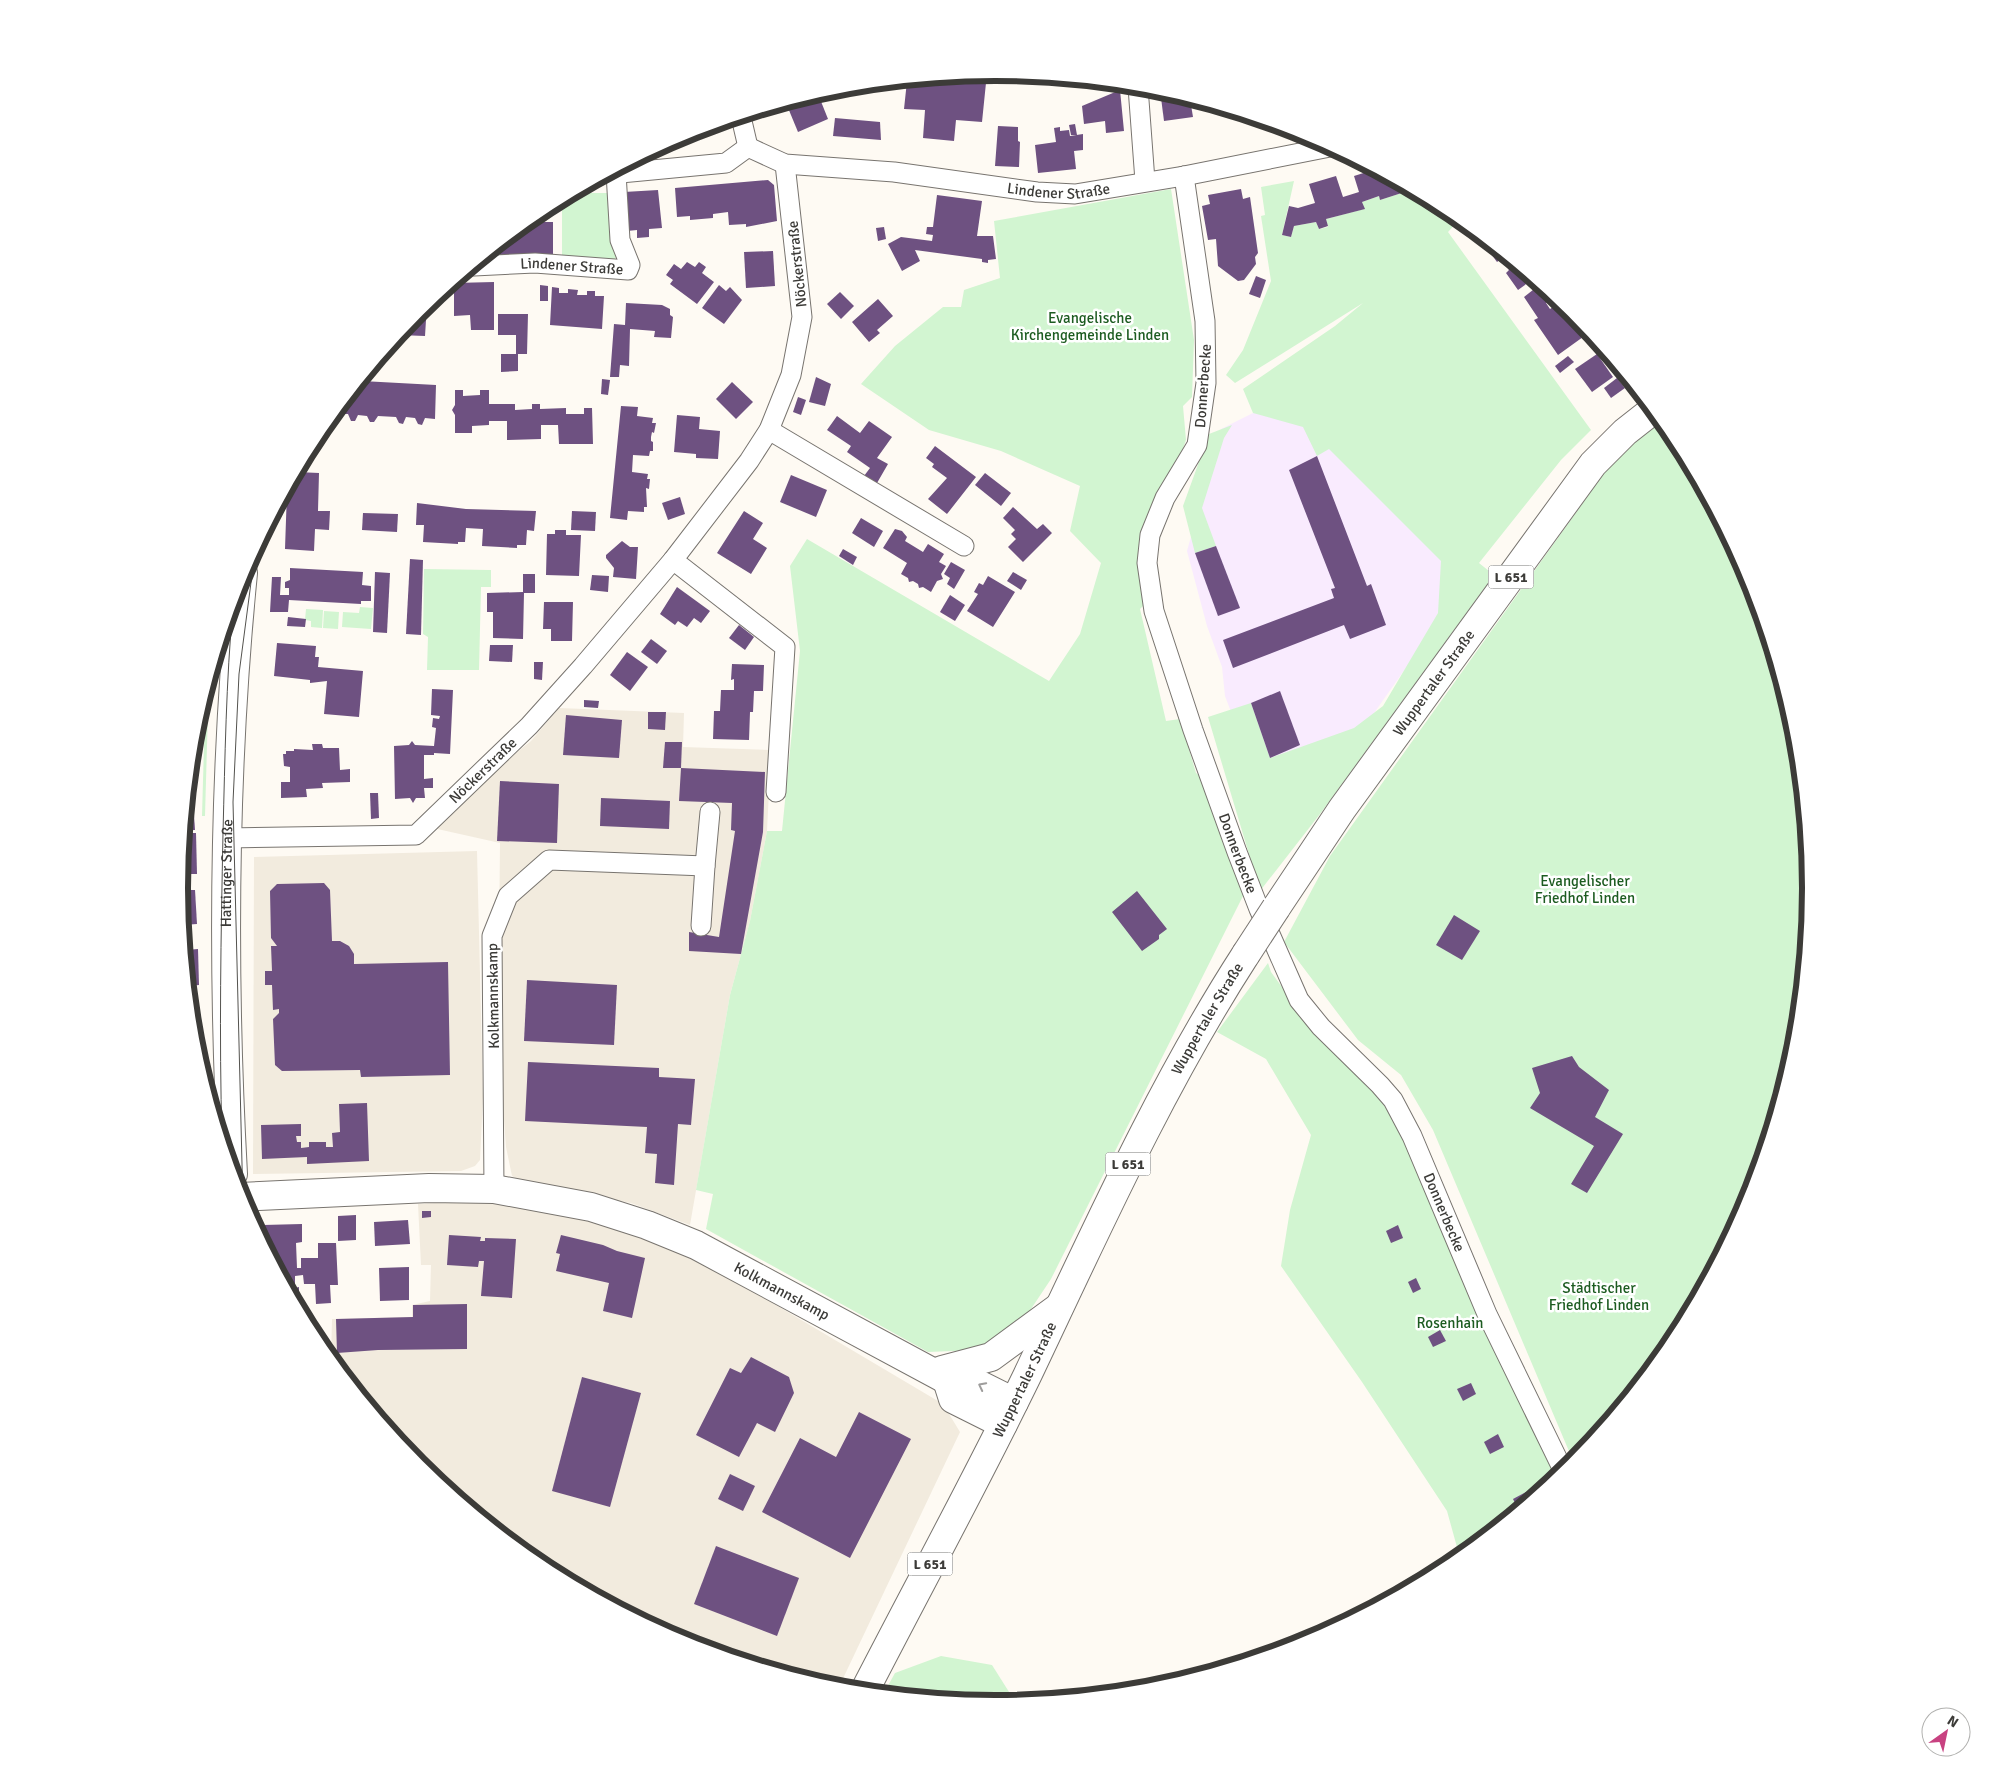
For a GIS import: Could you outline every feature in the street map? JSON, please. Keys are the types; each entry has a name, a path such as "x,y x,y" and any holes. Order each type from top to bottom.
{"street":[{"path":"1139,95 1145,181"},
{"path":"742,122 748,147 785,164"},
{"name":"Lindener Straße","path":"621,173 726,163 748,147"},
{"name":"Lindener Straße","path":"785,164 894,172 1058,194 1074,194 1184,176 1319,149"},
{"name":"Nöckerstraße","path":"227,838 416,835 529,726 674,560 744,468 769,430 791,374 802,317 785,164"},
{"name":"Donnerbecke","path":"1184,176 1206,330 1206,383 1197,445 1165,498 1150,535 1147,564 1154,611 1193,730 1233,842 1259,909 1299,1000 1321,1027 1393,1100 1412,1136 1487,1314 1560,1464"},
{"name":"Lindener Straße","path":"483,266 535,264 628,270 630,265 620,240 613,177"},
{"name":"Wuppertaler Straße","path":"868,1685 1008,1413 1169,1085 1246,954 1342,809 1593,464 1625,432 1648,414"},
{"path":"769,430 964,546"},
{"path":"674,560 785,647 776,792"},
{"name":"Hattinger Straße","path":"232,1151 228,1032 227,838 232,698 240,605"},
{"path":"701,926 710,812"},
{"name":"Kolkmannskamp","path":"494,1189 492,941 508,896 549,860 705,866"},
{"name":"Kolkmannskamp","path":"249,1196 429,1188 494,1189 575,1203 647,1224 696,1245 940,1376 968,1379 1008,1413"},
{"name":"L 651","path":"940,1376 991,1357 1060,1307"}],"shaded area":[{"path":"1295,400 1479,564 1298,821 1266,804 1225,696 1222,667 1207,626 1187,551 1221,429 1253,413"},
{"path":"559,708 684,713 683,747 771,750 767,831 750,921 730,995 690,1225 631,1203 525,1183 512,1176 506,1147 498,1041 500,843 424,826 531,741"},
{"path":"477,851 483,1096 480,1160 475,1166 461,1171 253,1174 254,857"},
{"path":"483,1200 604,1222 685,1251 943,1404 960,1432 842,1681 787,1668 736,1653 638,1613 592,1588 547,1560 504,1529 463,1495 389,1421 355,1380 331,1347 332,1319 412,1317 412,1305 430,1301 431,1265 421,1265 418,1204"}],"green space":[{"path":"1294,181 1282,235 1291,237 1294,226 1316,222 1319,229 1328,227 1326,219 1364,209 1362,202 1379,196 1380,200 1404,192 1455,225 1448,232 1591,430 1561,460 1479,563 1494,575 1320,814 1260,891 1208,717 1251,703 1270,758 1354,728 1383,706 1438,613 1441,561 1329,449 1317,456 1303,427 1253,413 1243,389 1335,326 1363,303 1235,383 1226,375 1243,350 1271,281 1261,216 1265,215 1261,187"},
{"name":"Evangelische Kirchengemeinde Linden","path":"1171,189 1194,340 1192,397 1183,406 1186,440 1167,494 1157,551 1156,593 1140,609 1166,721 1180,719 1196,773 1211,784 1246,890 1051,1279 1021,1324 978,1350 928,1352 706,1229 713,1194 696,1190 730,995 750,921 767,831 782,831 800,651 790,566 807,539 1049,681 1080,634 1101,563 1070,531 1080,486 1001,451 929,430 861,384 895,346 943,307 961,307 964,290 1000,278 994,221"},
{"path":"586,193 607,193 610,224 618,255 610,265 562,260 562,208"},
{"path":"1232,425 1224,438 1202,508 1216,546 1195,553 1183,506 1209,434"},
{"name":"Evangelischer Friedhof Linden","path":"1656,425 1695,485 1720,531 1760,629 1787,731 1796,783 1803,888 1801,941 1796,994 1787,1046 1775,1097 1760,1148 1720,1246 1695,1292 1667,1337 1636,1380 1602,1421 1570,1454 1433,1130 1401,1075 1358,1040 1284,942 1330,856 1618,454"},
{"path":"424,569 491,570 491,587 481,587 479,670 427,670 428,637 423,634"},
{"path":"360,607 373,608 371,629 342,627 343,612 359,613"},
{"path":"306,609 323,610 322,628 311,627 311,621 305,620"},
{"path":"324,611 339,612 338,629 323,628"},
{"path":"208,714 205,816 202,816 204,729"},
{"name":"Rosenhain","path":"1268,963 1271,972 1301,1013 1386,1098 1555,1469 1528,1495 1458,1550 1447,1511 1362,1382 1281,1266 1290,1210 1311,1135 1266,1059 1217,1032"},
{"path":"941,1656 992,1665 1011,1695 943,1694 887,1688 895,1673"}],"building":[{"path":"986,81 982,122 956,120 954,141 923,138 925,110 904,109 906,86"},
{"path":"1120,91 1124,131 1106,133 1105,121 1084,124 1082,106"},
{"path":"1161,99 1191,106 1193,117 1164,121"},
{"path":"821,101 828,119 798,132 788,109"},
{"path":"835,118 880,122 881,140 833,136"},
{"path":"1075,124 1077,135 1071,135 1069,125"},
{"path":"998,126 1018,127 1018,141 1020,142 1019,167 995,166"},
{"path":"1060,127 1060,131 1069,130 1070,136 1083,134 1083,150 1074,151 1076,169 1038,173 1035,145 1056,142 1054,128"},
{"path":"1367,172 1404,192 1380,200 1379,196 1362,202 1365,209 1326,219 1328,226 1319,229 1316,222 1294,226 1291,237 1282,235 1289,206 1298,208 1315,203 1309,184 1336,176 1343,197 1359,192 1354,176"},
{"path":"768,180 774,185 777,221 746,227 746,224 729,225 728,212 713,214 713,218 690,220 690,216 677,217 675,188"},
{"path":"1241,189 1243,199 1250,197 1258,253 1255,257 1256,264 1244,280 1238,281 1218,266 1216,239 1208,240 1202,206 1210,204 1208,195"},
{"path":"658,190 662,228 649,229 649,237 637,238 637,230 627,231 624,192"},
{"path":"937,195 982,201 977,236 993,236 996,259 988,260 988,263 982,262 982,259 915,250 920,261 902,271 888,244 901,237 932,241 933,235 926,234 927,227 933,227"},
{"path":"540,222 553,222 553,258 500,258 500,251"},
{"path":"884,227 886,239 878,241 876,228"},
{"path":"1486,248 1501,259 1497,262"},
{"path":"773,251 775,286 746,288 744,252"},
{"path":"1502,261 1528,282 1518,290 1506,273 1509,270"},
{"path":"687,262 695,267 699,262 706,267 702,273 714,282 697,304 670,284 673,280 666,275 674,264 681,269"},
{"path":"1256,276 1266,280 1260,298 1249,294"},
{"path":"494,282 494,330 471,330 470,315 454,316 454,291 462,283"},
{"path":"540,285 548,286 548,301 540,301"},
{"path":"719,285 726,291 730,287 742,300 724,324 702,308"},
{"path":"552,287 559,288 559,293 568,293 568,289 578,290 577,295 587,295 587,291 595,291 595,296 604,296 602,329 550,325"},
{"path":"1535,288 1548,301 1546,303 1550,309 1554,306 1583,337 1558,355 1534,320 1538,318 1524,297"},
{"path":"840,292 854,306 841,319 827,304"},
{"path":"878,299 893,316 877,330 880,333 869,342 852,322"},
{"path":"626,303 662,305 670,309 670,315 673,317 671,338 654,337 655,331 630,329 629,366 620,365 619,377 610,377 614,324 625,325"},
{"path":"498,314 528,314 527,354 518,354 518,371 501,372 501,354 516,354 516,335 498,335"},
{"path":"426,317 425,336 409,335"},
{"path":"1597,354 1613,377 1592,392 1575,369"},
{"path":"1568,356 1574,362 1560,373 1555,366"},
{"path":"816,377 831,384 825,406 809,402"},
{"path":"1617,378 1625,388 1611,398 1604,388"},
{"path":"602,379 610,380 608,395 601,394"},
{"path":"368,381 436,385 435,419 425,418 422,425 418,424 415,418 406,417 403,424 399,423 396,417 378,416 374,422 370,422 367,416 358,415 355,421 351,421 348,414 343,414"},
{"path":"732,382 753,402 736,419 716,399"},
{"path":"455,390 463,390 463,396 480,395 480,390 489,390 489,404 515,404 515,410 532,409 532,404 540,404 540,409 566,408 566,414 584,414 584,408 592,408 593,444 559,444 558,425 541,425 541,439 507,440 507,421 489,421 489,425 472,426 472,433 455,433 455,415 452,410 455,405"},
{"path":"798,397 806,400 801,415 793,412"},
{"path":"621,406 638,407 637,416 653,418 652,423 656,423 651,437 653,451 650,451 649,456 633,455 632,472 648,474 647,479 650,479 649,489 646,488 647,507 644,507 644,512 628,511 627,520 610,518"},
{"path":"677,415 700,417 699,429 720,431 718,459 696,458 696,454 674,452"},
{"path":"837,416 860,433 869,421 892,437 877,458 888,464 877,483 864,476 870,468 847,452 851,446 827,430"},
{"path":"935,446 976,477 947,514 928,499 947,478 932,467 934,464 926,458"},
{"path":"1317,456 1367,586 1371,584 1386,625 1350,639 1344,625 1233,668 1223,640 1334,598 1331,589 1335,588 1289,470"},
{"path":"304,472 319,473 318,511 330,511 329,530 315,529 314,551 285,549 287,502"},
{"path":"985,473 1011,493 1001,506 975,485"},
{"path":"791,475 827,490 816,517 780,502"},
{"path":"680,497 685,514 668,520 662,503"},
{"path":"417,503 466,509 536,511 534,531 527,530 526,545 517,545 517,548 482,546 483,529 466,528 465,542 458,542 458,544 423,542 424,525 416,525"},
{"path":"1013,507 1037,529 1043,524 1052,533 1023,562 1008,547 1016,539 1011,534 1015,530 1003,518"},
{"path":"572,511 596,512 595,531 571,530"},
{"path":"744,511 763,523 753,539 767,548 751,574 717,553"},
{"path":"363,513 398,514 397,532 362,530"},
{"path":"861,518 883,531 874,547 852,533"},
{"path":"895,529 902,531 907,537 905,541 923,552 928,544 944,554 939,562 946,566 941,574 943,579 937,581 931,592 923,587 919,588 918,584 913,581 909,582 908,578 901,574 907,563 883,548"},
{"path":"555,530 566,530 566,535 581,535 579,576 546,575 547,534 555,534"},
{"path":"622,541 630,547 638,547 636,579 613,577 614,568 606,558 606,555"},
{"path":"1216,546 1240,608 1218,616 1195,553"},
{"path":"843,549 857,557 853,565 839,556"},
{"path":"410,559 423,560 421,635 406,634"},
{"path":"951,562 965,570 954,589 947,584 950,578 944,574"},
{"path":"290,568 363,572 362,585 371,586 371,601 361,601 361,604 289,600 288,612 270,612 272,577 281,577 280,595 289,595 289,588 285,588 285,582 290,580"},
{"path":"375,572 390,573 387,633 373,632"},
{"path":"1013,572 1027,580 1021,590 1007,581"},
{"path":"523,574 535,574 535,593 524,593 523,639 493,638 493,612 487,612 487,593 523,592"},
{"path":"592,575 609,576 608,592 590,590"},
{"path":"988,576 1015,592 993,627 967,611 978,594 974,592 979,583 983,585"},
{"path":"677,587 710,611 701,623 694,618 687,627 678,621 675,625 660,614"},
{"path":"950,595 965,605 955,621 940,612"},
{"path":"544,602 573,602 572,641 551,641 551,629 543,629"},
{"path":"288,617 306,619 305,627 287,626"},
{"path":"739,625 754,637 745,650 729,638"},
{"path":"651,639 667,651 657,664 641,652"},
{"path":"277,643 316,646 315,657 319,657 318,667 363,671 359,717 324,714 327,681 310,683 310,680 274,676"},
{"path":"490,645 513,645 512,662 489,661"},
{"path":"627,652 648,667 630,691 610,675"},
{"path":"534,662 543,662 542,680 534,679"},
{"path":"732,664 764,665 763,691 754,691 753,712 750,712 749,740 713,739 714,711 720,711 721,690 734,690 734,679 731,680"},
{"path":"432,689 453,690 450,754 434,753 434,755 424,755 424,779 433,778 433,788 424,788 425,798 416,798 413,803 410,798 395,799 394,746 409,745 412,741 415,745 434,746 436,728 432,727 433,718 439,719 440,716 431,715"},
{"path":"1280,691 1300,745 1270,758 1251,703"},
{"path":"584,700 599,701 598,708 584,707"},
{"path":"648,712 666,712 665,730 648,729"},
{"path":"566,715 622,720 619,758 563,755"},
{"path":"665,742 682,742 681,768 663,768"},
{"path":"312,744 322,744 323,748 339,748 340,770 350,769 350,782 322,783 323,788 306,789 307,797 281,798 281,782 290,782 290,767 284,766 283,754 286,754 286,751 294,751 294,749 313,750"},
{"path":"681,768 765,772 763,832 741,954 689,951 689,932 719,937 735,831 731,830 732,803 679,801"},
{"path":"500,781 559,784 557,843 497,841"},
{"path":"370,793 378,793 379,818 371,819"},
{"path":"601,798 670,801 669,829 600,826"},
{"path":"192,815 194,815 195,830 191,830"},
{"path":"190,833 196,833 197,874 189,874"},
{"path":"324,883 330,890 332,941 340,941 349,946 354,954 354,964 448,962 450,1075 361,1077 360,1070 282,1071 275,1065 273,1019 279,1013 279,1009 273,1010 272,985 265,985 265,971 272,971 271,946 277,946 271,938 270,891 277,884"},
{"path":"188,890 195,890 197,924 189,925"},
{"path":"1137,891 1167,929 1159,935 1159,939 1142,951 1112,912"},
{"path":"1454,915 1480,931 1462,960 1436,945"},
{"path":"198,949 199,985 194,985 191,950"},
{"path":"527,980 617,985 614,1045 524,1041"},
{"path":"1572,1056 1579,1067 1609,1090 1595,1117 1623,1134 1587,1193 1571,1184 1594,1146 1530,1108 1540,1093 1532,1068"},
{"path":"528,1062 659,1068 659,1077 695,1079 691,1125 678,1124 674,1185 655,1183 657,1154 645,1153 647,1127 525,1121"},
{"path":"367,1103 369,1161 307,1164 307,1157 262,1159 261,1125 301,1124 301,1136 296,1136 297,1142 301,1142 301,1148 309,1147 309,1142 326,1142 326,1147 333,1147 332,1133 340,1132 339,1104"},
{"path":"422,1211 431,1211 431,1217 422,1218"},
{"path":"356,1215 356,1240 338,1241 338,1216"},
{"path":"408,1220 410,1244 375,1246 374,1222"},
{"path":"302,1224 302,1242 296,1243 297,1268 301,1268 301,1258 318,1258 318,1243 336,1243 338,1285 330,1285 331,1303 316,1304 315,1284 304,1284 303,1275 295,1276 295,1288 299,1287 299,1297 271,1246 263,1225"},
{"path":"1398,1225 1403,1238 1391,1243 1386,1231"},
{"path":"449,1235 481,1237 480,1241 485,1241 485,1238 516,1239 512,1298 481,1296 484,1261 479,1261 478,1267 447,1265"},
{"path":"561,1235 645,1258 632,1318 603,1311 609,1283 556,1271 560,1254 556,1253"},
{"path":"409,1267 409,1300 380,1301 379,1268"},
{"path":"1416,1278 1421,1289 1413,1293 1408,1282"},
{"path":"467,1304 467,1349 378,1350 337,1353 336,1319 413,1317 413,1305"},
{"path":"1440,1330 1446,1341 1433,1347 1428,1337"},
{"path":"751,1357 789,1377 794,1393 775,1432 757,1423 739,1457 696,1435 730,1368 741,1373"},
{"path":"582,1377 641,1393 610,1507 552,1491"},
{"path":"1471,1383 1476,1394 1463,1401 1457,1389"},
{"path":"859,1412 911,1439 850,1558 762,1512 800,1438 836,1457"},
{"path":"1498,1434 1504,1447 1490,1454 1484,1442"},
{"path":"730,1474 755,1486 743,1511 718,1499"},
{"path":"1526,1492 1528,1495 1516,1505 1513,1499"},
{"path":"716,1546 799,1578 777,1636 694,1604"}],"tram line":[{"path":"242,1177 233,802 239,674 252,576"},
{"path":"221,1115 220,1023 223,833 227,691 231,628"}],"park label":[{"name":"Städtischer Friedhof Linden","path":"1599,1296"}]}
